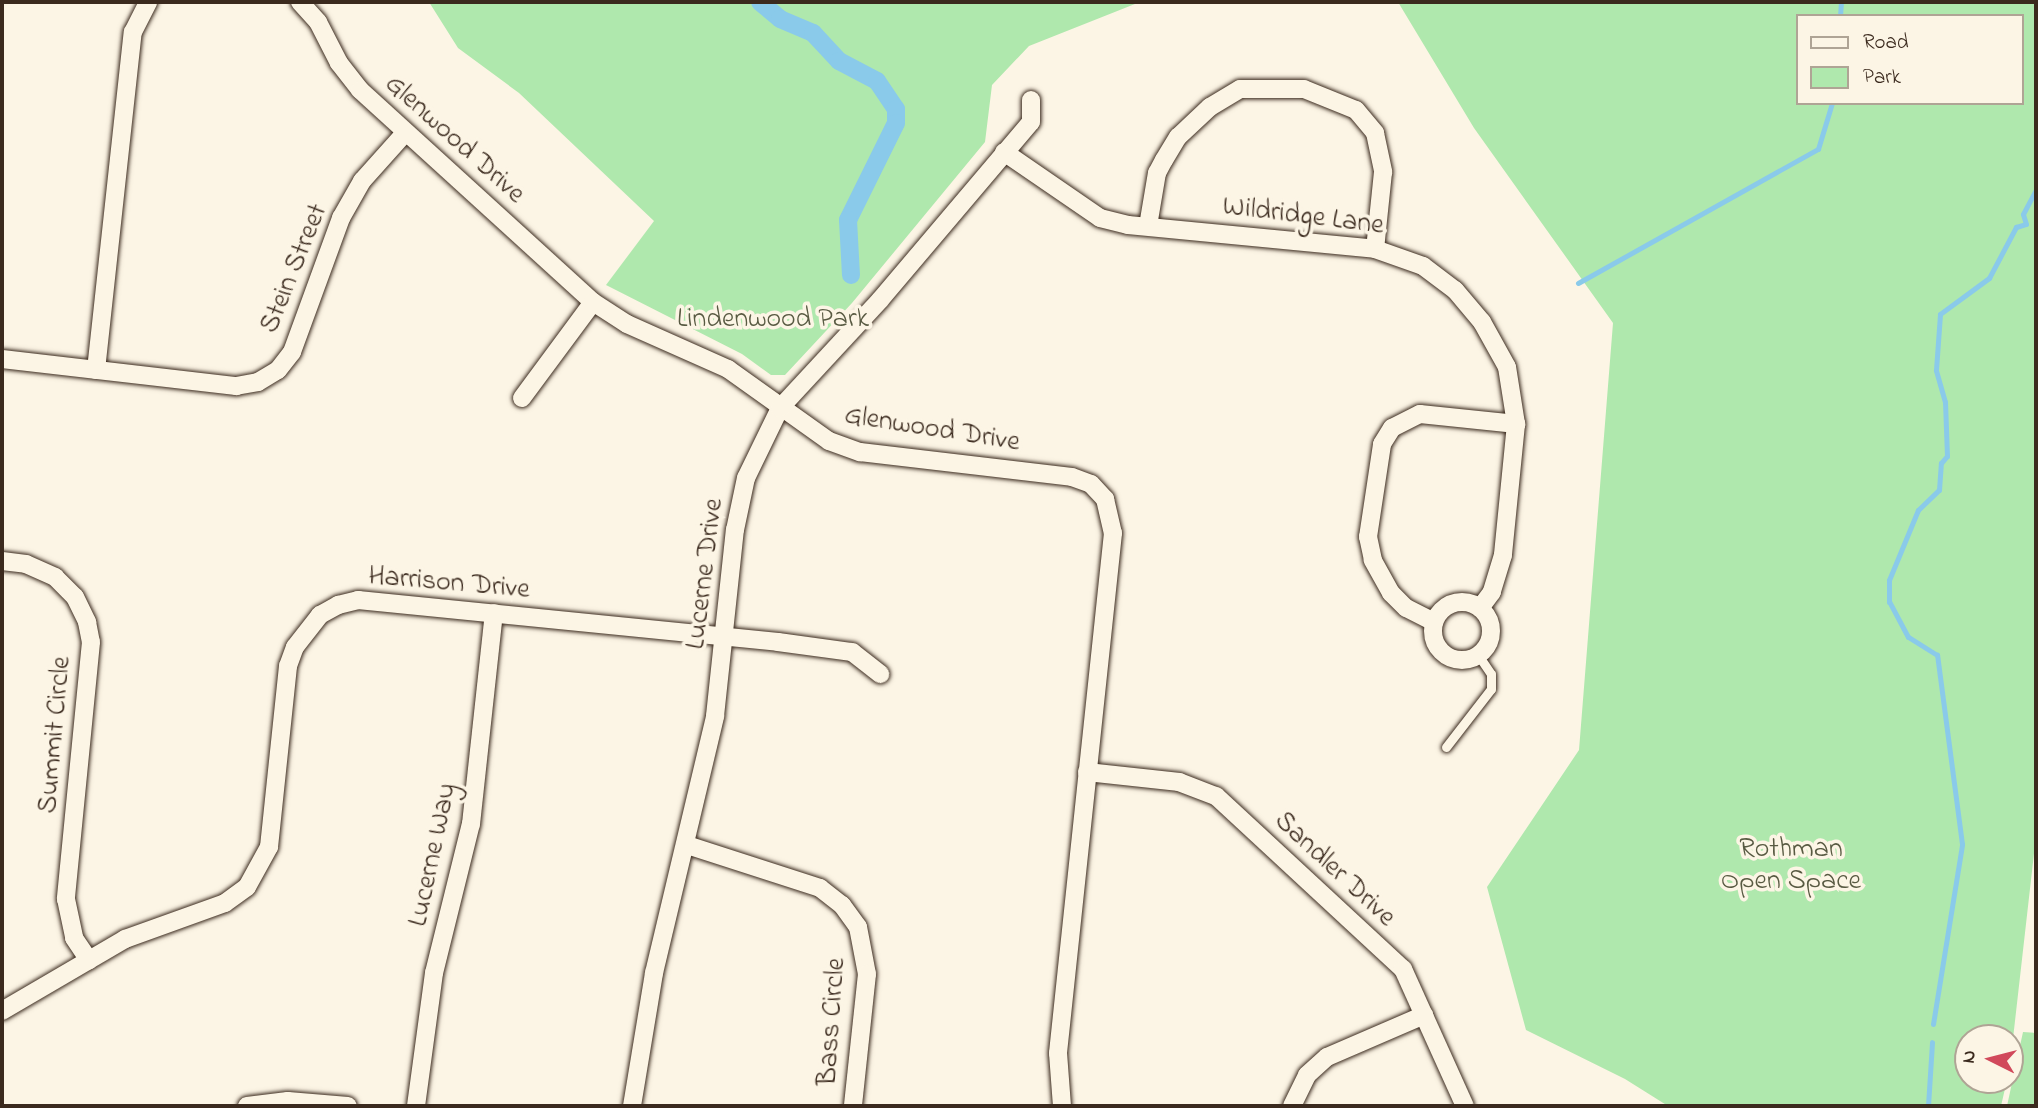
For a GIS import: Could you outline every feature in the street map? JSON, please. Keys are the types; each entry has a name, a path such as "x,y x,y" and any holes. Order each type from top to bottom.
{"street":[{"path":"96,370 133,32 146,2"},
{"name":"Glenwood Drive","path":"300,2 318,22 360,90 593,302 627,324 728,369 815,434 860,452 1072,477 1091,484 1105,499 1113,533 1058,1053 1062,1106"},
{"path":"1148,226 1157,173 1178,137 1210,107 1240,89 1304,89 1356,110 1375,133 1383,172 1375,249"},
{"name":"Lucerne Drive","path":"632,1106 654,973 687,845 715,716 735,530 746,478 780,408 880,300 1031,122 1031,100"},
{"name":"Stein Street","path":"2,359 236,386 258,382 278,370 292,352 341,218 362,181 405,133"},
{"name":"Wildridge Lane","path":"1004,152 1100,218 1148,226 1375,249 1423,265 1455,290 1482,322 1507,367 1516,424 1503,555 1492,592 1480,608"},
{"path":"522,398 593,302"},
{"path":"1434,622 1406,608 1391,593 1373,560 1368,537 1382,444 1392,428 1420,414 1516,424"},
{"name":"Summit Circle","path":"2,561 26,564 55,577 75,597 87,622 91,642 66,899 74,938 89,960"},
{"name":"Harrison Drive","path":"2,1011 125,939 225,903 247,887 262,866 269,847 288,666 305,629 320,615 358,600 852,652 880,674"},
{"path":"1453,603 1480,608 1491,633 1478,655 1464,660 1450,657 1433,636 1434,622 1453,603"},
{"name":"Lucerne Way","path":"416,1106 434,973 471,824 494,613"},
{"name":"Sandler Drive","path":"1087,772 1178,782 1216,796 1403,969 1465,1106"},
{"name":"Bass Circle","path":"687,845 820,888 842,905 858,927 867,974 853,1106"},
{"path":"1292,1106 1307,1074 1326,1057 1424,1015"},
{"path":"247,1106 288,1101 348,1106"}],"lane":[{"path":"1446,747 1491,689 1490,674 1478,655"}],"green space":[{"name":"Lindenwood Park","path":"429,2 1140,2 1029,46 992,85 985,142 852,303 785,375 771,375 742,354 606,285 654,221 519,93 458,48"},
{"name":"Rothman Open Space","path":"1398,2 2036,2 2036,836 2015,1024 1954,1024 1954,1094 2004,1094 2001,1106 1668,1106 1625,1079 1526,1030 1487,887 1579,750 1613,323 1474,128"},
{"path":"2024,1032 2036,1033 2036,1106 2007,1106 2010,1094 2024,1094"}],"waterway":[{"path":"760,2 780,19 813,33 839,61 877,81 896,109 896,123 848,220 851,275"},
{"path":"1840,14 1841,2"},
{"path":"1578,283 1818,149 1831,105"},
{"path":"1933,1024 1962,844 1937,655 1908,637 1889,602 1889,580 1918,510 1939,490 1941,463 1947,456 1945,402 1936,370 1940,314 1989,278 2016,227 2026,224 2023,214 2036,190"},
{"path":"1928,1106 1932,1042"}]}
